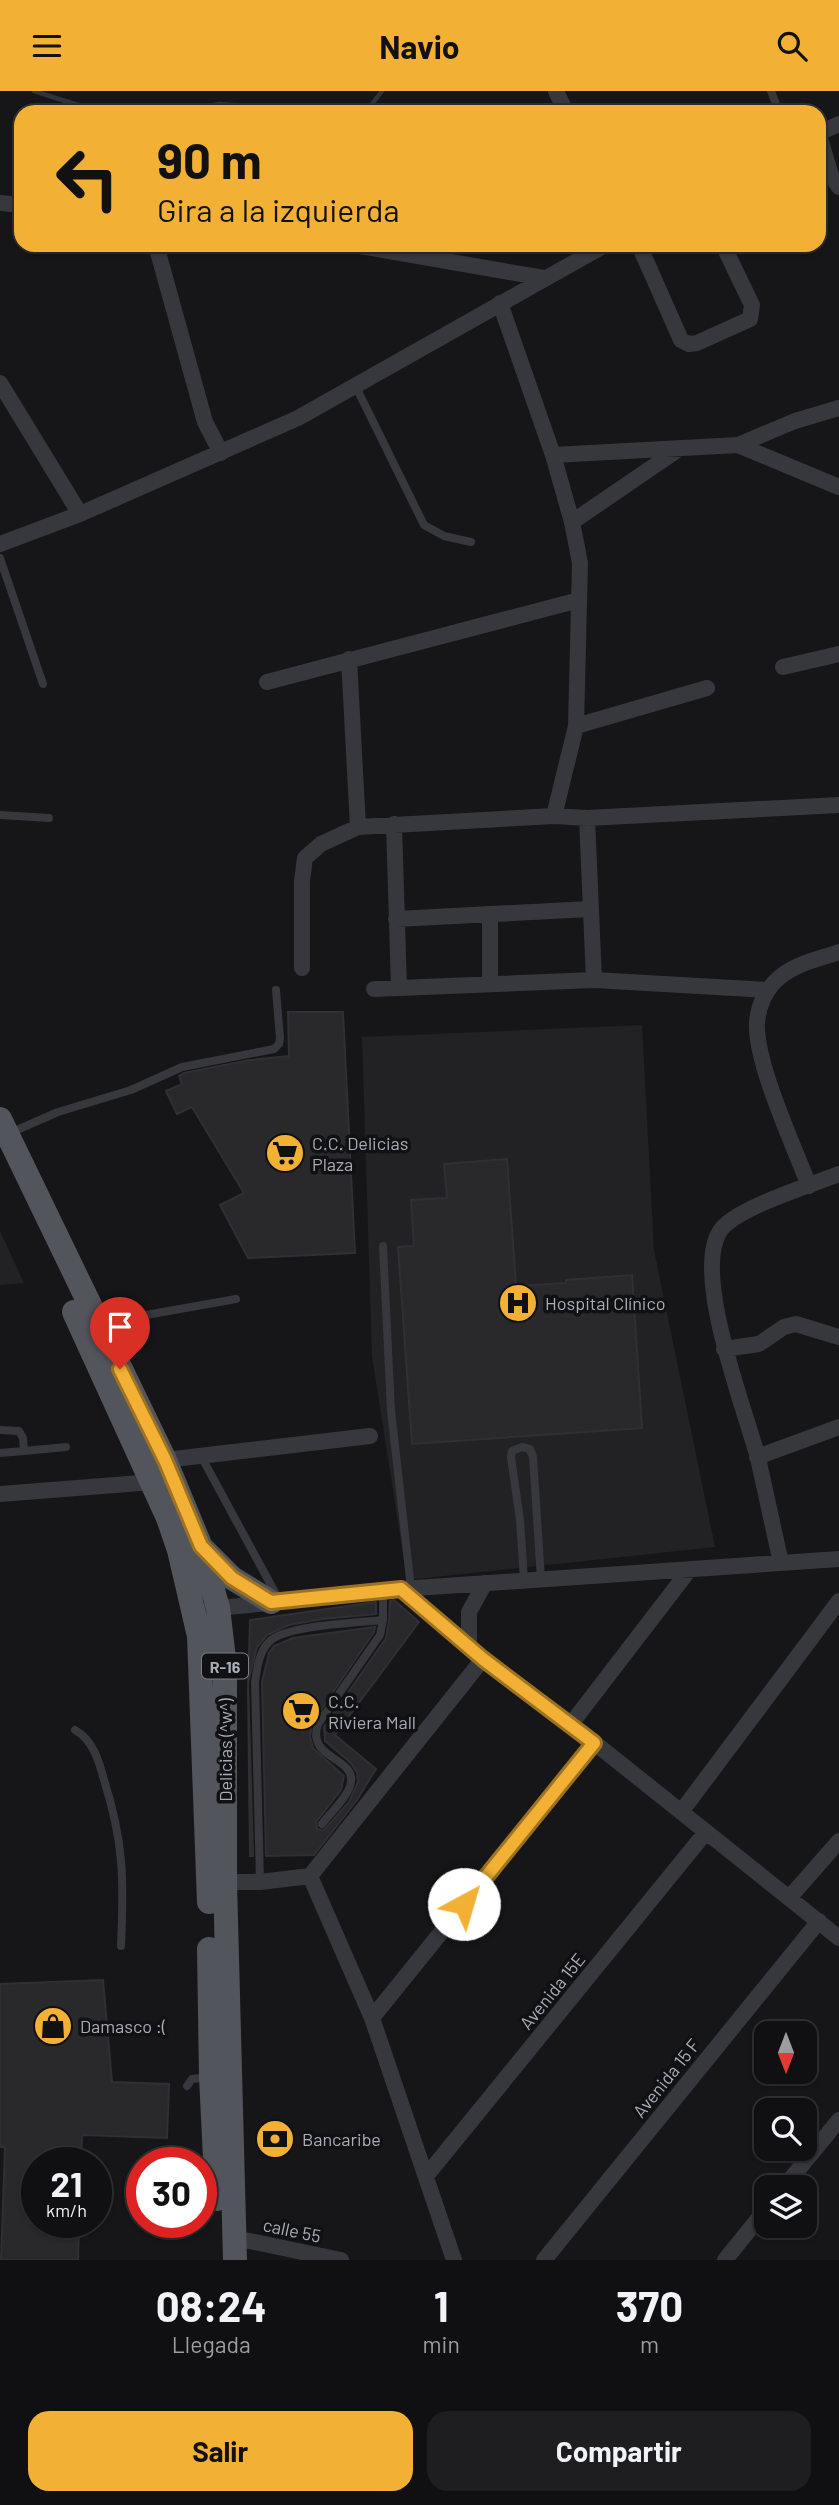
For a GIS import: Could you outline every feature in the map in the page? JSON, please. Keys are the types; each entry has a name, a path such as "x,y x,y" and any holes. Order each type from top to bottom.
{"main road":[{"name":"Delicias (^w^)","path":"2,1135 165,1460 201,1546 206,1610 202,1688 211,2077 219,2260"},
{"name":"Delicias (^w^)","path":"2,1135 206,1610 225,1667 225,1882 235,2249"},
{"path":"201,1546 232,1578 275,1601"}],"street":[{"path":"826,158 831,175 839,187"},
{"path":"158,252 205,422 220,453"},
{"path":"394,252 544,278"},
{"path":"0,544 79,514 299,418 592,252"},
{"path":"642,252 681,340 689,344 697,343 750,319 752,305 726,252"},
{"path":"500,303 553,455 572,522 580,563 576,726 554,816"},
{"path":"0,383 79,514"},
{"path":"553,455 738,445 795,421 839,408"},
{"path":"738,445 839,488"},
{"path":"572,522 681,448"},
{"path":"267,682 579,600"},
{"path":"783,667 839,654"},
{"path":"349,659 358,827"},
{"path":"576,726 707,688"},
{"path":"302,968 302,881 305,857 321,844 358,827 839,805"},
{"path":"587,818 594,980"},
{"path":"394,824 399,988"},
{"path":"396,919 590,909"},
{"path":"490,914 491,984"},
{"path":"808,1186 761,1055 757,1025 759,1007 779,977 796,966 839,952"},
{"path":"374,989 594,980 768,990"},
{"path":"780,1563 757,1457 724,1349 712,1260 720,1230 739,1214 839,1174"},
{"path":"724,1349 759,1344 784,1327 796,1324 839,1337"},
{"path":"757,1457 839,1427"},
{"path":"165,1460 370,1436"},
{"path":"0,1494 152,1482"},
{"path":"206,1610 406,1588 839,1559"},
{"path":"571,1724 690,1569"},
{"path":"469,1647 469,1612 485,1583"},
{"path":"406,1588 483,1659 571,1724 839,1938"},
{"path":"681,1812 839,1601"},
{"path":"225,1882 260,1882 310,1876 483,1659"},
{"path":"372,2018 594,1743"},
{"name":"Avenida 15E","path":"427,2175 706,1832"},
{"path":"789,1898 839,1841"},
{"path":"310,1876 372,2018 454,2260"},
{"name":"Avenida 15 F","path":"544,2260 818,1921"},
{"path":"794,2175 839,2120"},
{"path":"725,2260 754,2224"},
{"name":"calle 55","path":"235,2249 341,2260"}],"lane":[{"path":"356,387 424,525 444,536 471,542"},
{"path":"0,558 43,684"},
{"path":"0,815 49,818"},
{"path":"2,1135 58,1112 131,1090 182,1067 274,1049 280,1038 276,990"},
{"path":"383,1246 391,1411 406,1588"},
{"path":"98,1324 236,1300"},
{"path":"0,1430 19,1431 23,1438 24,1451"},
{"path":"0,1453 66,1447"},
{"path":"524,1580 520,1520 511,1457 512,1451 522,1447 530,1449 533,1457 541,1579"},
{"path":"201,1455 275,1601"},
{"path":"322,1824 348,1790 351,1775 348,1769 322,1750 316,1731 318,1724 380,1635 383,1591"},
{"path":"260,1882 255,1682 262,1652 270,1641 290,1631 383,1620"},
{"path":"75,1730 90,1742 102,1771 118,1828 123,1869 121,1946"},
{"path":"187,2086 192,2079 211,2077"}],"shaded area":[{"name":"Hospital Clínico","path":"642,1025 654,1250 715,1547 407,1580 372,1356 362,1037"},
{"path":"0,1231 24,1283 0,1285"}],"building":[{"name":"C.C. Delicias Plaza","path":"288,1012 343,1012 355,1253 248,1258 220,1205 244,1193 192,1107 177,1114 166,1091 182,1084 179,1076 184,1073 250,1060 289,1056"},
{"name":"Hospital Clínico","path":"507,1159 516,1286 632,1275 642,1428 412,1444 398,1247 414,1246 411,1200 447,1198 444,1164"},
{"name":"C.C. Riviera Mall","path":"394,1600 419,1622 335,1735 376,1769 357,1800 314,1855 266,1856 262,1682 269,1653 274,1646 293,1638 375,1627 312,1723 310,1737 313,1748 344,1776 341,1790 316,1822 317,1829 324,1830 349,1802 358,1782 357,1773 351,1763 325,1741 324,1727 386,1638 390,1601"},
{"path":"376,1602 376,1614 289,1625 267,1635 257,1647 248,1681 250,1620"},
{"path":"248,1685 253,1856 250,1856"},
{"path":"103,1980 112,2082 169,2084 167,2138 82,2135 82,2147 21,2147 21,2238 79,2238 78,2260 1,2260 5,2147 0,2147 0,1984"}],"waterway":[{"path":"34,91 78,105"},
{"path":"371,105 382,91"},
{"path":"214,105 232,105"}],"place":[{"name":"C.C. Delicias Plaza","path":"285,1153"},
{"name":"Hospital Clínico","path":"518,1303"},
{"name":"C.C. Riviera Mall","path":"301,1711"},
{"name":"Damasco :(","path":"53,2026"},
{"name":"Bancaribe","path":"275,2139"}],"route":[{"path":"120,1369 165,1460 201,1546 232,1578 271,1602 401,1589 483,1659 594,1743 464,1904"}]}
